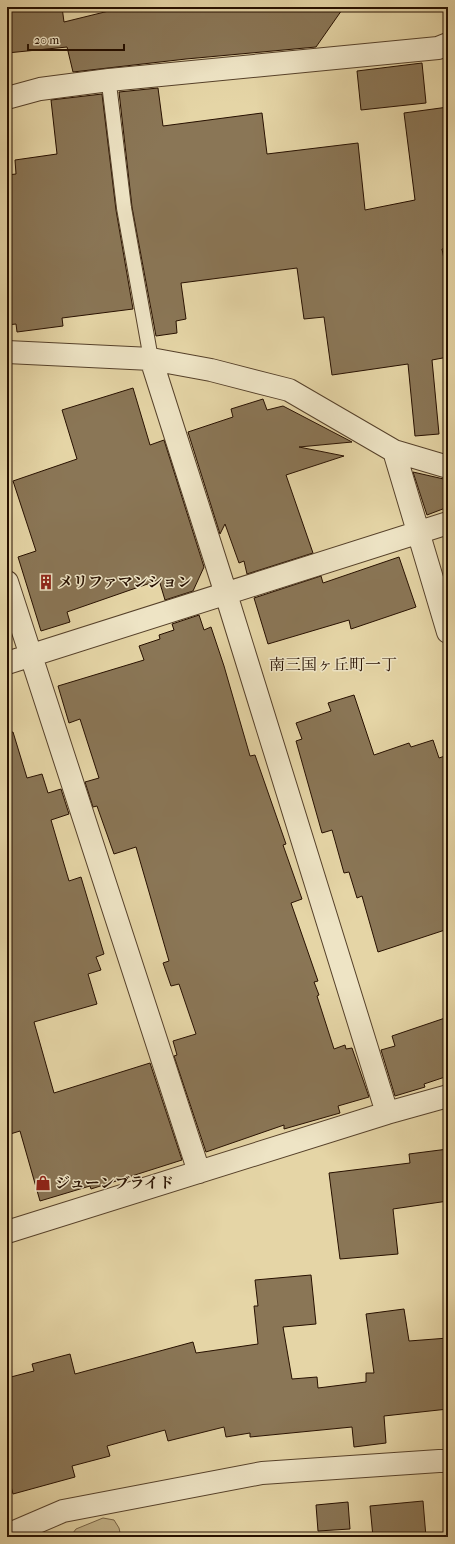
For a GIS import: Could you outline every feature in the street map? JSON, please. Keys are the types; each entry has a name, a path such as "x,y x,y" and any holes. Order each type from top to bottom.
{"street":[{"path":"7,98 40,89 109,80 438,48 448,44"},
{"path":"7,352 151,358 211,370 289,390 394,451 448,467"},
{"path":"151,358 387,1113"},
{"path":"394,451 448,632"},
{"path":"7,663 31,657 448,523"},
{"path":"7,582 199,1172"},
{"path":"7,1232 387,1113 448,1096"},
{"path":"7,1535 63,1511 262,1473 448,1462"}],"lane":[{"path":"110,92 124,208 151,358"}],"shaded area":[{"path":"103,1518 114,1520 119,1528 121,1537 70,1537 76,1529"}],"building":[{"path":"7,7 62,7 64,22 125,7 344,7 316,47 186,59 73,72 67,47 7,53"},
{"path":"422,63 426,103 361,110 357,71"},
{"path":"158,88 163,126 262,113 267,154 358,143 365,210 415,200 404,113 448,107 448,248 442,249 448,278 448,357 432,360 439,434 415,436 408,364 332,375 324,317 304,319 297,268 181,283 186,319 176,321 177,333 156,336 132,207 119,92"},
{"path":"102,94 116,210 133,309 62,318 63,326 17,332 16,324 7,325 7,175 16,174 15,160 57,154 51,100"},
{"path":"133,388 150,445 164,440 204,567 193,591 165,600 159,580 67,612 70,622 41,631 18,557 36,551 13,481 77,459 62,410"},
{"path":"263,399 267,410 283,406 352,442 299,447 344,456 286,475 313,553 247,574 244,561 239,563 225,524 220,534 188,432 233,417 231,409"},
{"path":"413,472 448,480 448,507 427,515"},
{"path":"399,557 416,607 351,629 349,620 268,644 254,598 321,576 323,583"},
{"path":"199,615 204,630 211,627 250,756 255,755 286,844 283,845 302,899 291,903 318,981 314,982 319,995 317,996 334,1049 345,1045 346,1049 352,1048 369,1097 338,1106 340,1113 284,1129 284,1125 206,1152 174,1056 177,1055 173,1041 196,1034 179,984 171,986 163,963 169,961 136,847 114,854 97,806 93,807 85,782 99,778 80,719 69,723 58,686 144,660 139,646 160,639 159,635 174,630 172,624"},
{"path":"354,695 374,755 409,743 411,747 433,740 439,758 448,755 448,929 378,952 362,896 357,898 349,872 344,873 332,830 322,833 296,741 302,739 296,723 331,711 328,703"},
{"path":"13,732 27,778 42,774 48,793 61,789 69,814 51,820 69,881 81,877 104,954 96,957 101,970 88,974 97,1004 34,1022 54,1093 150,1063 182,1160 91,1189 90,1186 40,1201 20,1131 7,1135 7,733"},
{"path":"448,1017 448,1076 424,1084 425,1087 395,1096 381,1050 395,1046 392,1036"},
{"path":"448,1149 448,1201 393,1209 398,1254 340,1259 329,1173 410,1163 409,1154"},
{"path":"311,1275 316,1324 283,1327 292,1379 317,1377 318,1388 366,1382 366,1373 374,1373 366,1314 404,1309 409,1341 448,1338 448,1409 384,1416 386,1443 354,1447 352,1427 250,1437 250,1433 226,1437 224,1427 168,1441 165,1430 107,1446 110,1456 72,1466 75,1477 13,1494 7,1471 7,1378 34,1371 32,1364 70,1354 75,1374 193,1342 196,1353 258,1344 254,1306 258,1306 255,1280"},
{"path":"423,1501 426,1537 373,1537 370,1506"},
{"path":"348,1502 350,1529 318,1531 316,1505"}],"place":[{"name":"メリファマンション","path":"46,582"},
{"name":"ジューンブライド","path":"43,1183"}],"district":[{"name":"南三国ヶ丘町一丁","path":"333,664"}]}
